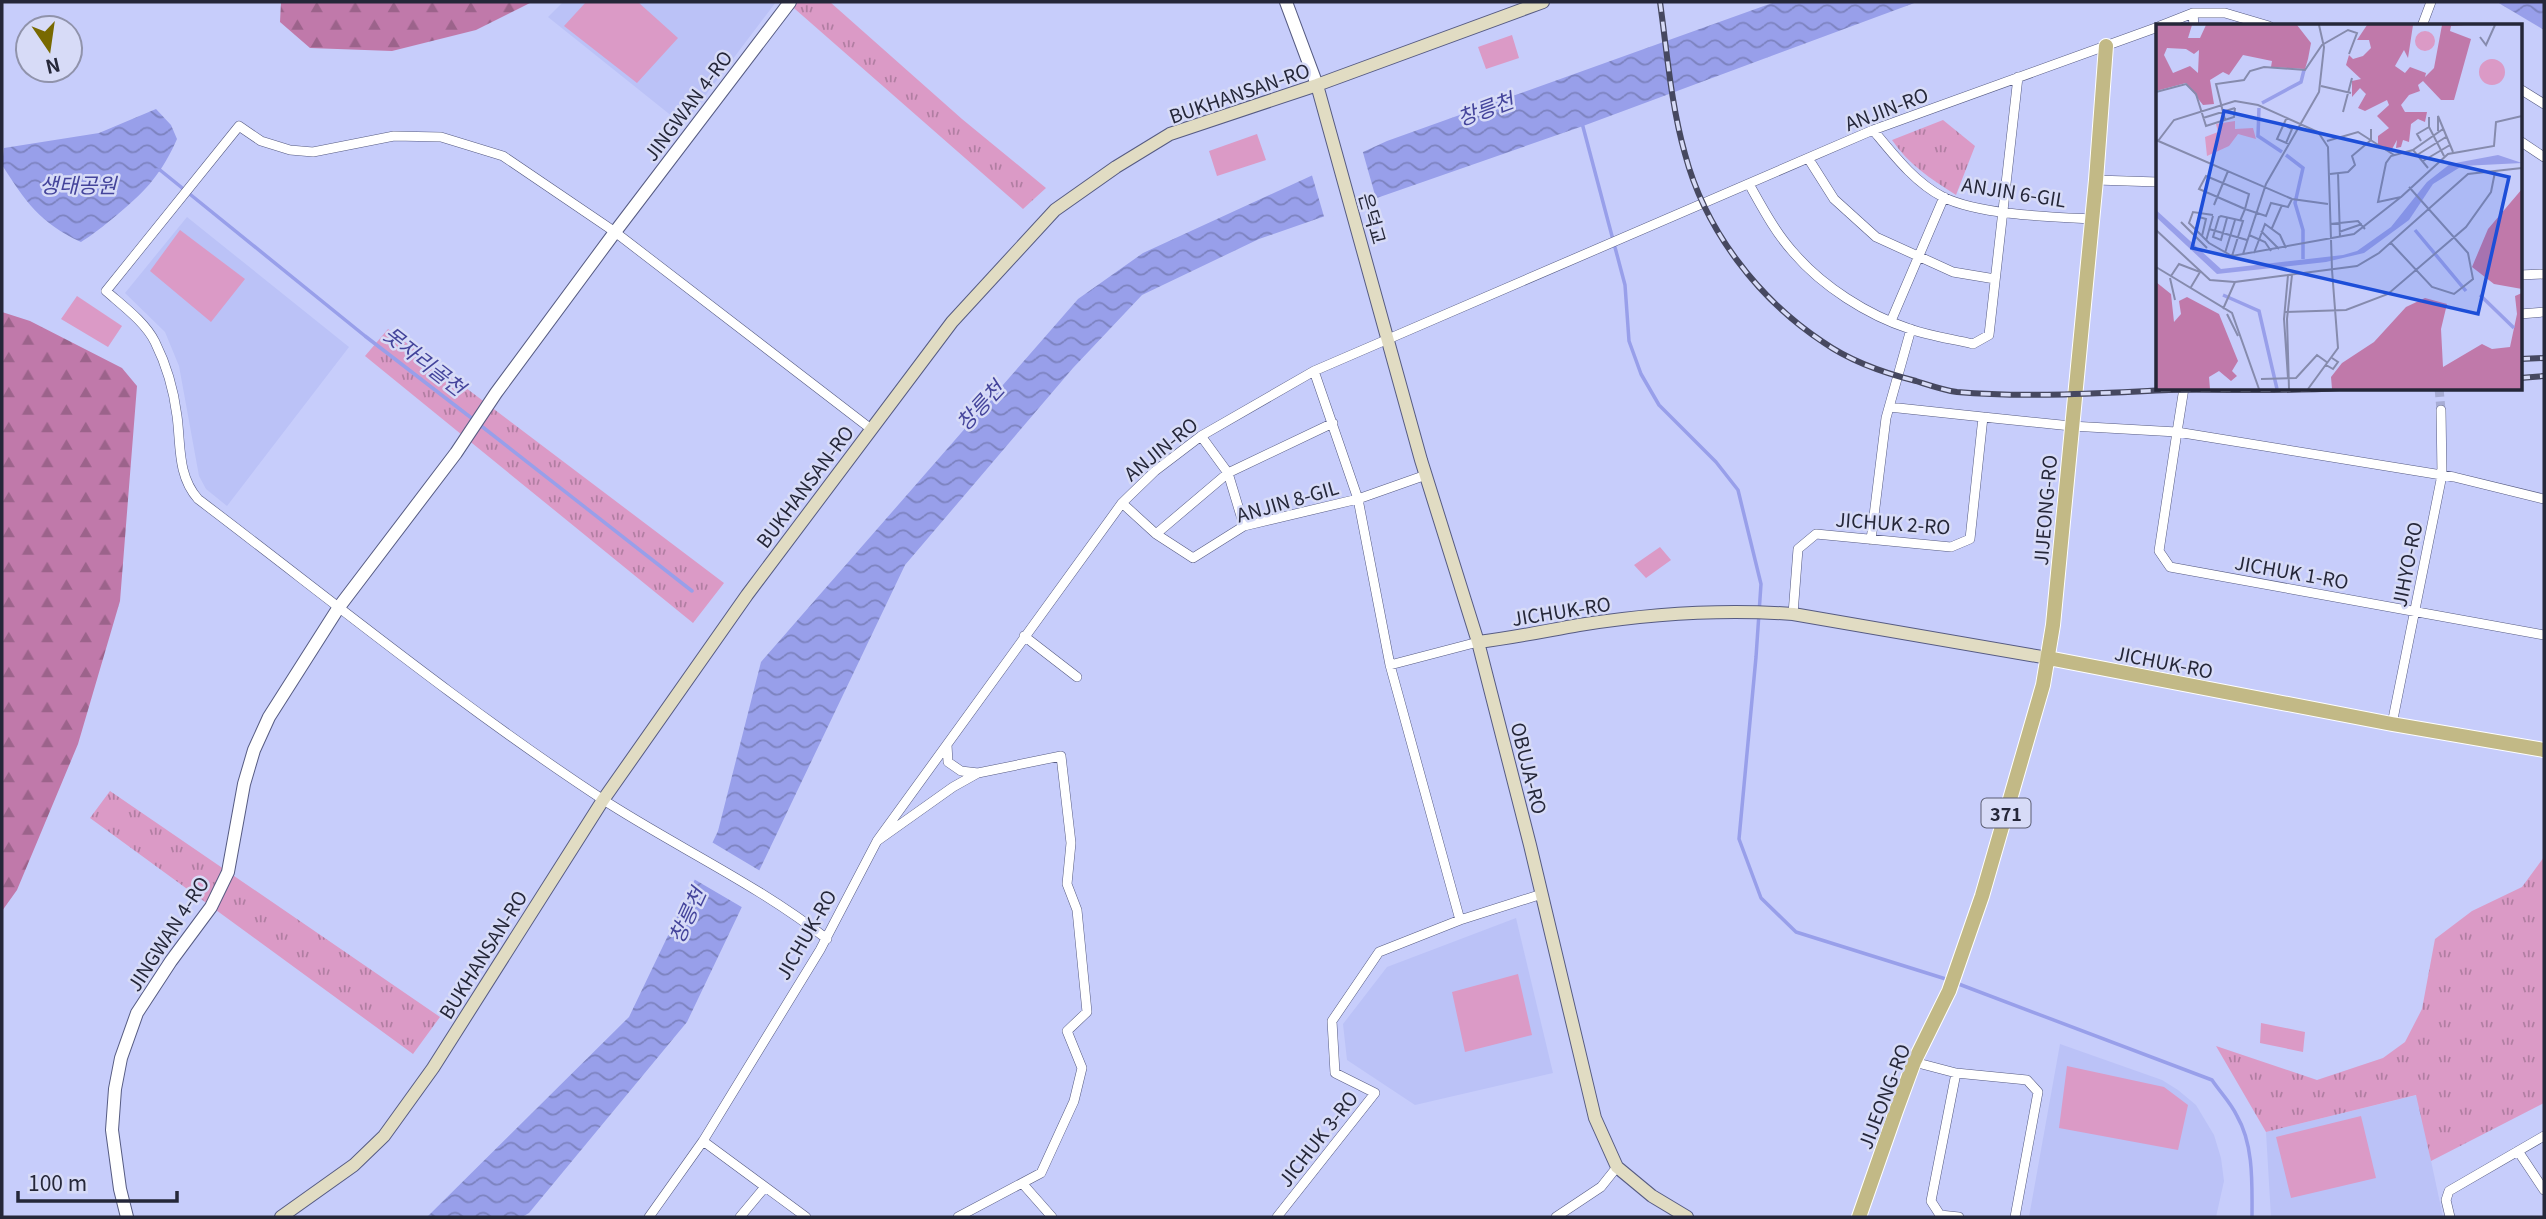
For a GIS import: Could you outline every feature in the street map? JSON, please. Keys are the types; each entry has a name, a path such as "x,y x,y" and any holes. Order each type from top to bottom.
{"main road":[{"name":"BUKHANSAN-RO","path":"281,1217 354,1165 384,1136 433,1068 603,800 747,595 952,322 1055,209 1170,134 1317,85 1543,2"},
{"name":"JIJEONG-RO","path":"1858,1217 1914,1062 1949,991 1958,966 1988,877 2043,685 2053,625 2096,180 2106,46"},
{"name":"은덕교","path":"1317,85 1377,296"},
{"name":"OBUJA-RO","path":"1377,296 1426,475 1478,642 1595,1118 1617,1167 1652,1196 1687,1217"},
{"name":"JICHUK-RO","path":"1478,642 1535,635 1578,625 1649,617 1742,612 1793,614 2048,658 2392,724 2544,750"}],"street":[{"name":"JINGWAN 4-RO","path":"127,1217 120,1189 113,1130 115,1088 121,1058 138,1013 211,906 228,872 244,784 268,717 339,607 456,453 496,393 615,232 790,2"},
{"path":"1286,2 1317,85"},
{"path":"2423,24 2431,2"},
{"path":"2193,13 2194,24"},
{"name":"ANJIN-RO","path":"2166,24 2193,13 2225,13 2259,24"},
{"name":"ANJIN-RO","path":"877,841 1122,503 1155,471 1201,436 1314,371 1873,130 2156,28"},
{"path":"1749,184 1770,221 1794,253 1829,284 1871,313 1910,329 1973,344 1989,335 2018,78"},
{"path":"2522,90 2544,104"},
{"path":"827,939 783,906 603,800 447,691 198,499 183,473 177,414 155,341 135,317 106,291 239,126 261,141 290,150 313,152 394,136 440,136 503,156 615,232 871,429"},
{"name":"ANJIN 6-GIL","path":"1873,130 1900,163 1944,197 1976,207 2002,211 2092,219"},
{"path":"2522,142 2544,157"},
{"path":"1808,158 1834,199 1876,237 1953,272 1995,279"},
{"path":"2096,180 2156,183"},
{"path":"1891,321 1944,197"},
{"path":"2522,275 2544,274"},
{"path":"2522,314 2544,312"},
{"path":"1871,540 1889,407 1910,329"},
{"name":"ANJIN 8-GIL","path":"1314,371 1357,499 1390,665"},
{"name":"JICHUK 1-RO","path":"2184,390 2159,551 2170,567 2544,635"},
{"path":"1889,407 2071,426 2177,432 2442,475 2544,499"},
{"name":"JIHYO-RO","path":"2392,724 2442,475 2441,410"},
{"name":"JICHUK 2-RO","path":"1793,614 1798,549 1816,534 1951,547 1970,539 1983,416"},
{"name":"ANJIN 8-GIL","path":"1156,534 1227,473 1333,423"},
{"path":"1201,436 1227,473 1244,526"},
{"name":"ANJIN 8-GIL","path":"1122,503 1156,534 1193,558 1244,526 1357,499 1426,475"},
{"path":"1024,636 1077,677"},
{"name":"JICHUK-RO","path":"1390,665 1478,642"},
{"path":"1390,665 1460,920"},
{"path":"947,745 948,762 961,771 978,773"},
{"name":"JICHUK-RO","path":"649,1217 703,1141 827,939 877,841 978,773 1061,756 1071,843 1067,884 1077,910 1087,1012 1067,1031 1082,1068 1074,1101 1041,1173 1022,1183"},
{"name":"JICHUK 3-RO","path":"1277,1217 1375,1093 1335,1073 1332,1021 1379,952 1460,920 1542,894"},
{"path":"1914,1062 1956,1073 2027,1080 2038,1092 2015,1217"},
{"path":"1956,1073 1931,1201 1940,1214 1959,1217"},
{"path":"2450,1217 2446,1200 2449,1191 2544,1136"},
{"path":"703,1141 806,1217"},
{"path":"2518,1151 2544,1190"},
{"path":"1556,1217 1601,1187 1617,1167"},
{"path":"958,1217 1022,1183 1052,1217"},
{"path":"740,1217 765,1186"}],"shaded area":[{"path":"563,2 776,2 683,125 548,17"},
{"path":"187,217 349,347 227,506 206,489 199,476 179,366 165,332 125,293"},
{"path":"1516,918 1553,1073 1415,1105 1347,1060 1343,1024 1387,967"},
{"path":"2060,1044 2162,1080 2196,1105 2214,1135 2221,1158 2224,1181 2216,1217 2029,1217"},
{"path":"2417,1095 2443,1217 2271,1217 2266,1132"}],"green space":[{"path":"281,2 532,2 476,30 392,51 310,48 280,22"},
{"path":"586,2 638,2 678,38 637,83 564,26"},
{"path":"787,2 830,2 962,119 1046,188 1023,209"},
{"path":"1512,35 1519,58 1486,69 1478,47"},
{"path":"1943,120 1975,146 1956,195 1913,164 1892,140"},
{"path":"1257,134 1266,160 1217,176 1209,151"},
{"path":"180,230 245,279 211,322 150,271"},
{"path":"77,296 122,326 108,347 61,319"},
{"path":"2,312 30,321 122,368 137,386 120,601 78,744 17,890 2,911"},
{"path":"388,329 724,583 693,623 365,356"},
{"path":"1660,547 1671,560 1646,578 1634,565"},
{"path":"110,791 440,1017 413,1054 90,818"},
{"path":"2544,857 2544,1103 2431,1161 2416,1095 2266,1132 2216,1046 2317,1080 2383,1058 2405,1042 2422,1009 2435,939 2472,911 2522,887"},
{"path":"1518,974 1532,1035 1465,1052 1452,992"},
{"path":"2261,1023 2305,1032 2303,1052 2260,1043"},
{"path":"2067,1066 2164,1087 2188,1105 2178,1150 2059,1128"},
{"path":"2361,1116 2376,1178 2291,1198 2276,1137"}],"water":[{"name":"창릉천","path":"1775,2 1917,2 1583,126 1259,239 1142,295 1073,368 905,565 687,1022 529,1213 522,1217 427,1217 629,1017 718,831 761,662 1078,299 1143,253 1387,141"},
{"path":"2497,2 2544,2 2544,30"},
{"name":"생태공원","path":"156,109 171,125 177,139 169,155 156,176 138,196 108,223 81,242 44,219 18,190 2,165 4,148 99,133"}],"pier":[{"path":"1362,149 1377,202 1325,220 1311,172"},
{"path":"710,841 762,872 745,909 692,878"}],"waterway":[{"path":"1582,123 1625,285 1629,341 1641,374 1659,405 1716,462 1738,490 1761,584 1739,839 1761,898 1796,932 1949,980"},
{"name":"못자리골천","path":"156,170 160,170 365,336 474,420"},
{"name":"못자리골천","path":"480,425 692,591"},
{"path":"1956,983 2212,1080 2235,1111 2247,1140 2251,1165 2252,1217"}],"tunnel":[{"path":"2439,390 2441,410"}],"railway":[{"path":"1660,2 1676,117 1694,182 1720,236 1737,260 1756,284 1799,325 1833,349 1856,361 1957,392 2036,395 2169,390"},
{"path":"2522,359 2544,358"},
{"path":"2522,378 2544,376"},
{"path":"2169,390 2275,390"}]}
